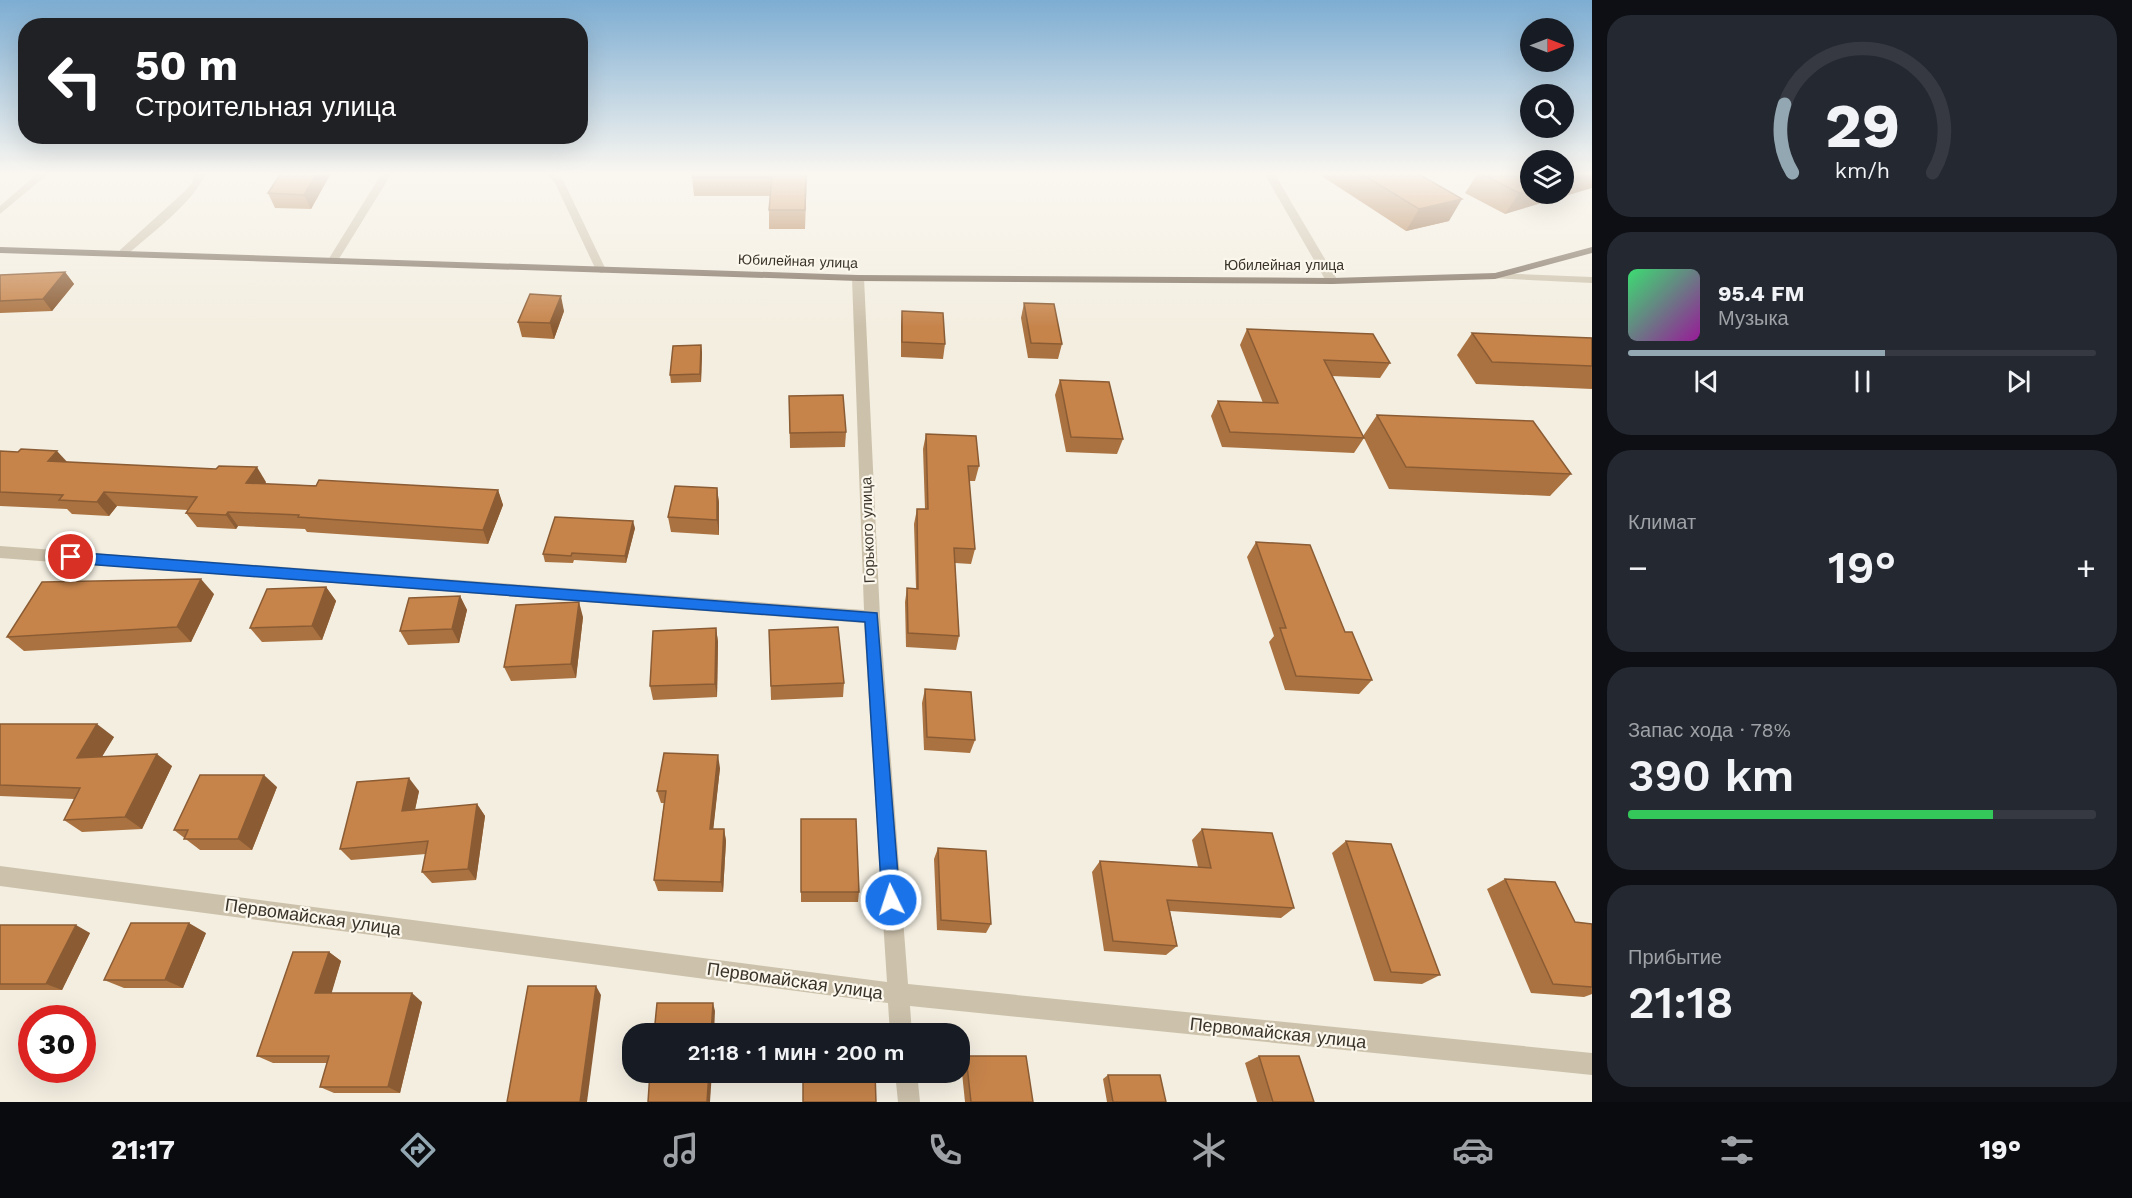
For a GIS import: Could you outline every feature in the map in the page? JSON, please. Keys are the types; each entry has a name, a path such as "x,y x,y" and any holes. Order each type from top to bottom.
{"main road":[{"name":"Юбилейная улица","path":"0,250 124,252 858,278 1332,281 1495,276 1592,250"}],"street":[{"path":"124,252 154,224"},
{"path":"333,260 355,224"},
{"path":"579,224 601,270"},
{"path":"1299,224 1332,281"},
{"path":"1495,276 1592,280"},
{"name":"Горького улица","path":"858,278 872,617 900,1023"},
{"path":"0,552 872,617"},
{"name":"Первомайская улица","path":"0,876 897,994 1592,1064"},
{"path":"907,1083 909,1102"}],"building":[{"path":"65,272 43,299 0,301 0,275"},
{"path":"530,294 561,296 550,323 518,322"},
{"path":"1024,303 1054,304 1062,344 1031,343"},
{"path":"902,311 943,313 945,344 902,342"},
{"path":"1247,329 1373,334 1390,363 1324,360 1364,438 1230,432 1218,401 1278,403"},
{"path":"1472,333 1592,338 1592,366 1492,362"},
{"path":"701,345 700,374 670,375 673,346"},
{"path":"1060,380 1109,382 1123,439 1071,437"},
{"path":"843,395 846,432 790,433 789,396"},
{"path":"1377,415 1533,421 1571,474 1406,467"},
{"path":"926,434 976,436 979,466 968,466 975,549 954,548 959,636 908,633 907,588 918,589 917,509 928,509"},
{"path":"21,449 57,451 48,461 216,469 219,466 257,467 246,483 316,486 319,480 498,490 483,530 298,517 299,515 186,513 197,497 104,492 97,502 59,500 63,495 0,492 0,451 18,452"},
{"path":"675,486 717,488 717,520 668,517"},
{"path":"555,517 633,521 625,556 543,554"},
{"path":"1256,542 1310,545 1345,632 1352,632 1372,680 1296,676 1280,628 1286,628"},
{"path":"201,579 177,627 7,637 42,582"},
{"path":"326,587 312,626 250,628 267,589"},
{"path":"460,596 452,629 400,631 409,598"},
{"path":"579,602 571,664 504,667 516,605"},
{"path":"838,627 844,683 771,686 769,630"},
{"path":"716,628 715,684 650,686 653,631"},
{"path":"925,689 971,692 975,740 927,737"},
{"path":"0,724 97,724 77,758 157,754 125,817 64,820 80,788 0,785"},
{"path":"664,753 718,755 710,829 724,829 721,882 654,880 666,791 657,791"},
{"path":"200,775 264,775 238,839 184,839 188,830 174,830"},
{"path":"409,778 402,811 477,804 468,869 422,872 428,841 340,849 357,782"},
{"path":"801,819 856,819 859,892 801,892"},
{"path":"1202,829 1272,833 1294,908 1167,900 1177,946 1113,941 1100,861 1211,868"},
{"path":"1346,841 1391,844 1440,975 1391,972"},
{"path":"938,848 986,851 991,924 941,920"},
{"path":"1505,879 1555,882 1575,922 1592,924 1592,987 1553,984"},
{"path":"131,923 189,923 165,980 104,980"},
{"path":"0,925 76,925 46,984 0,984"},
{"path":"293,952 329,952 315,993 412,993 388,1087 320,1087 329,1056 257,1056"},
{"path":"528,986 596,986 580,1102 507,1102"},
{"path":"657,1003 713,1003 712,1023 655,1023"},
{"path":"970,1056 1026,1056 1033,1102 971,1102"},
{"path":"1259,1056 1299,1056 1314,1102 1273,1102"},
{"path":"1108,1075 1160,1075 1166,1102 1113,1102"},
{"path":"649,1083 708,1083 707,1102 648,1102"},
{"path":"803,1083 875,1083 876,1102 803,1102"}],"route":[{"path":"71,557 872,617 891,900"}]}
